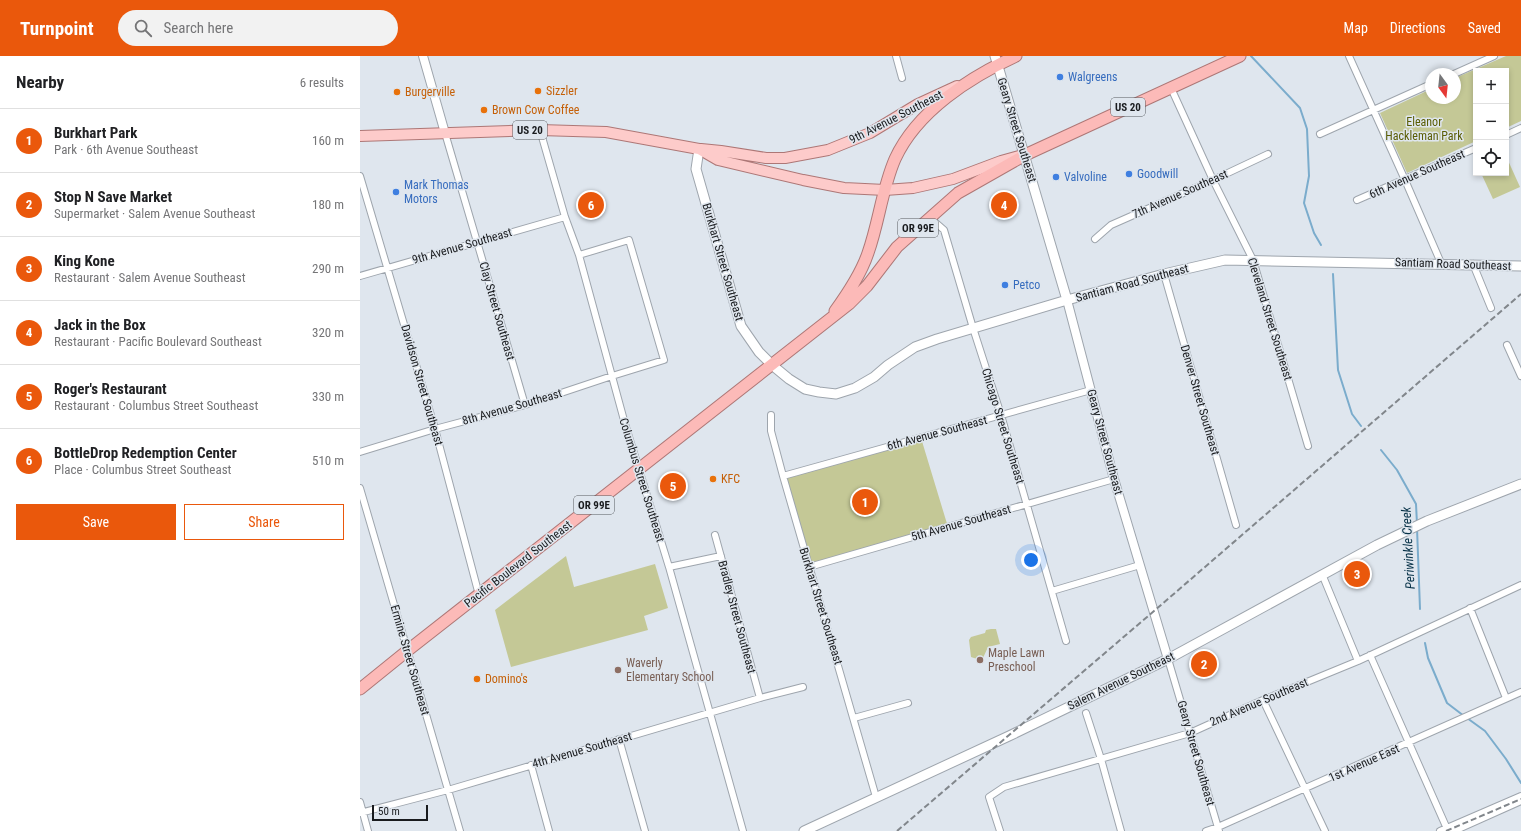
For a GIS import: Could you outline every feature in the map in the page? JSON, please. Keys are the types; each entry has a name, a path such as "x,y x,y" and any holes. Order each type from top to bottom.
{"highway":[{"name":"9th Avenue Southeast","path":"966,82 996,60 1016,56"},
{"name":"Pacific Boulevard Southeast","path":"360,689 850,304 867,286 897,247 929,217 958,193 1025,155 1236,58"},
{"name":"Pacific Boulevard Southeast","path":"828,321 852,286 868,253 885,190 896,159 908,137 927,115 966,82"}],"main road":[{"name":"Geary Street Southeast","path":"996,60 1067,300"},
{"name":"9th Avenue Southeast","path":"699,149 721,150 766,158 785,158 828,150 870,133 918,104 966,82"},
{"name":"US 20","path":"360,136 540,130 606,132 699,149 718,160 803,180 844,188 885,190 913,188 953,179 1001,161 1025,155"},
{"name":"Burkhart Street Southeast","path":"699,149 696,170 741,326 759,352 772,365"},
{"name":"Santiam Road Southeast","path":"772,365 789,379 805,389 836,394 855,388 868,381 916,347 973,328 1067,300 1164,274 1224,260 1441,263 1521,266"},
{"name":"Salem Avenue Southeast","path":"804,831 1168,659 1377,545 1428,521 1521,484"}],"street":[{"name":"Clay Street Southeast","path":"423,56 525,405"},
{"path":"896,56 902,78"},
{"path":"1349,56 1441,263"},
{"path":"1461,71 1494,56"},
{"path":"1320,134 1425,87"},
{"name":"Cleveland Street Southeast","path":"1171,88 1213,180 1253,260 1308,446"},
{"path":"1509,134 1521,128"},
{"name":"Columbus Street Southeast","path":"540,130 565,217 579,255 638,470 669,567 743,831"},
{"name":"6th Avenue Southeast","path":"1357,200 1473,149"},
{"name":"7th Avenue Southeast","path":"1095,239 1111,225 1268,154"},
{"name":"Davidson Street Southeast","path":"360,176 435,429 479,595"},
{"name":"9th Avenue Southeast","path":"360,276 565,217"},
{"name":"Chicago Street Southeast","path":"929,217 944,230 973,328 1002,416 1066,641"},
{"name":"8th Avenue Southeast","path":"360,452 435,429 525,405 664,360 629,240 579,255"},
{"path":"1473,264 1491,308"},
{"name":"Denver Street Southeast","path":"1164,274 1236,525"},
{"name":"Geary Street Southeast","path":"1067,300 1114,479 1218,829"},
{"path":"1507,345 1521,376"},
{"name":"6th Avenue Southeast","path":"783,476 1091,390"},
{"name":"Burkhart Street Southeast","path":"771,414 771,431 783,476 876,797"},
{"name":"5th Avenue Southeast","path":"809,567 1114,479"},
{"name":"Ermine Street Southeast","path":"360,488 460,831"},
{"name":"Bradley Street Southeast","path":"715,535 760,698"},
{"path":"669,567 721,556"},
{"path":"1052,591 1140,565"},
{"path":"1322,574 1358,661"},
{"name":"2nd Avenue Southeast","path":"1000,831 989,797 1004,786 1190,733 1263,700 1358,661 1521,585"},
{"path":"1470,608 1506,698"},
{"path":"1370,655 1447,829"},
{"name":"4th Avenue Southeast","path":"362,813 448,790 760,698 803,687"},
{"name":"1st Avenue East","path":"1206,831 1218,829 1486,706 1521,692"},
{"path":"1263,700 1325,831"},
{"path":"854,718 908,703"},
{"path":"1086,713 1101,759 1121,831"},
{"path":"619,739 645,831"},
{"path":"531,765 549,831"},
{"path":"1440,831 1521,796"},
{"path":"1454,831 1521,801"},
{"path":"360,802 368,831"}],"green space":[{"name":"Eleanor Hackleman Park","path":"1506,56 1521,56 1521,121 1509,127 1509,68 1478,68"},
{"name":"Eleanor Hackleman Park","path":"1473,70 1473,142 1407,173 1380,113 1425,92 1425,104 1461,104 1461,75"},
{"path":"1509,163 1520,187 1493,199 1482,176 1509,176"},
{"path":"921,438 948,527 809,567 783,476"},
{"path":"566,556 574,587 655,564 668,608 644,616 648,630 511,667 495,610"},
{"path":"996,629 1000,644 988,647 983,658 977,659 971,657 969,640 971,637 985,633 986,630"}],"waterway":[{"name":"Periwinkle Creek","path":"1251,56 1300,108 1307,129 1309,176 1304,203 1314,233 1321,245"},
{"name":"Periwinkle Creek","path":"1333,274 1338,370 1352,414 1361,426"},
{"name":"Periwinkle Creek","path":"1381,450 1397,470 1416,504 1417,524"},
{"name":"Periwinkle Creek","path":"1417,528 1420,609"},
{"name":"Periwinkle Creek","path":"1425,643 1428,658 1447,703 1464,716"},
{"name":"Periwinkle Creek","path":"1467,718 1485,731 1506,759 1521,783"}],"railway":[{"path":"897,831 1521,294"},
{"path":"1446,831 1521,799"}],"place":[{"name":"Walgreens","path":"1060,77"},
{"name":"Sizzler","path":"538,91"},
{"name":"Burgerville","path":"397,92"},
{"name":"Brown Cow Coffee","path":"484,110"},
{"name":"Goodwill","path":"1129,174"},
{"name":"Valvoline","path":"1056,177"},
{"name":"Mark Thomas Motors","path":"396,192"},
{"name":"BottleDrop Redemption Center","path":"591,205"},
{"name":"Jack in the Box","path":"1004,205"},
{"name":"Petco","path":"1005,285"},
{"name":"KFC","path":"713,479"},
{"name":"Roger's Restaurant","path":"673,486"},
{"name":"Burkhart Park","path":"865,502"},
{"name":"King Kone","path":"1357,574"},
{"name":"Maple Lawn Preschool","path":"980,660"},
{"name":"Stop N Save Market","path":"1204,664"},
{"name":"Waverly Elementary School","path":"618,670"},
{"name":"Domino's","path":"477,679"}]}
